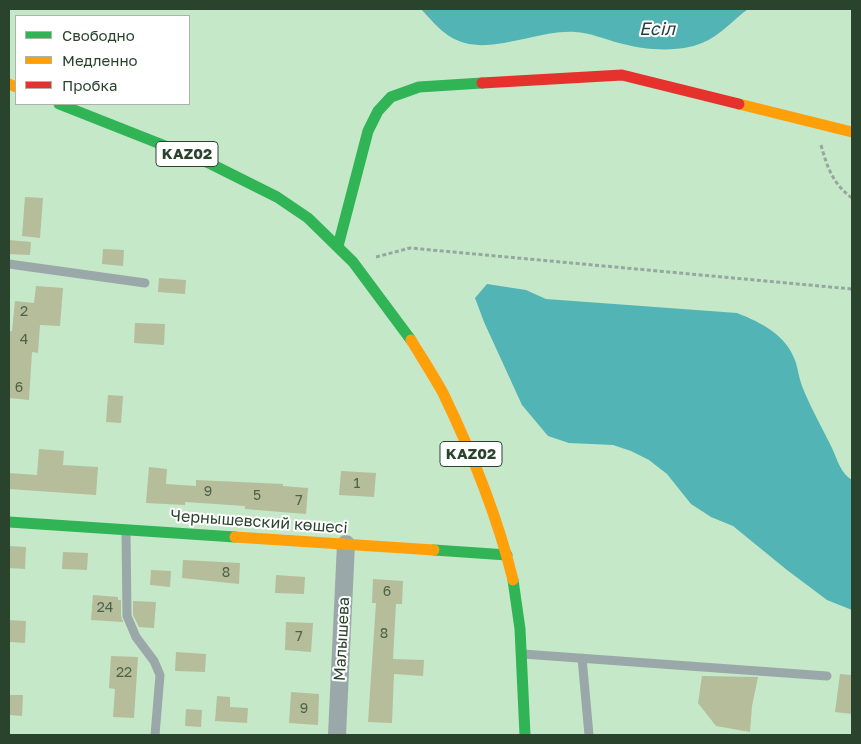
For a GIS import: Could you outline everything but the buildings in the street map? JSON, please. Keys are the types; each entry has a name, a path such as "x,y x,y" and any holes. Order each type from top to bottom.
{"main road":[{"path":"338,246 368,131 378,111 391,97 419,87 622,74 852,132"},
{"name":"KAZ02","path":"62,105 212,164 277,197 308,218 338,246 353,262 405,330 442,392 492,504 507,555 518,607 525,735"},
{"name":"Чернышевский көшесі","path":"9,522 507,555"}],"street":[{"name":"Малышева","path":"337,735 346,544"}],"lane":[{"path":"9,264 145,283"},
{"path":"126,530 127,616 136,636 154,661 160,675 155,735"},
{"path":"521,654 827,676"},
{"path":"582,658 589,735"}],"path":[{"path":"815,123 828,169 842,191 852,198"},
{"path":"353,262 410,248 852,289"}],"water":[{"name":"Есіл","path":"421,9 748,9 721,32 702,43 682,48 650,49 575,32 562,32 495,44 469,44 448,35"},
{"path":"487,284 526,290 546,299 737,313 773,331 792,353 801,383 812,409 840,466 852,480 852,610 827,600 733,526 711,517 691,504 667,474 649,460 613,445 569,443 548,436 522,405 484,322 475,298"}],"traffic: fast":[{"path":"338,246 368,131 378,111 391,97 419,87 482,83"},
{"path":"62,105 211,164 277,197 308,218 353,262 411,340"},
{"path":"9,522 235,537"},
{"path":"434,550 507,555"},
{"path":"513,580 520,629 525,735"}],"traffic: slow":[{"path":"9,84 15,87"},
{"path":"739,104 852,132"},
{"path":"411,340 443,393 464,438 491,508 513,580"},
{"path":"235,537 434,550"}],"traffic: jam":[{"path":"482,83 622,75 739,104"}]}
